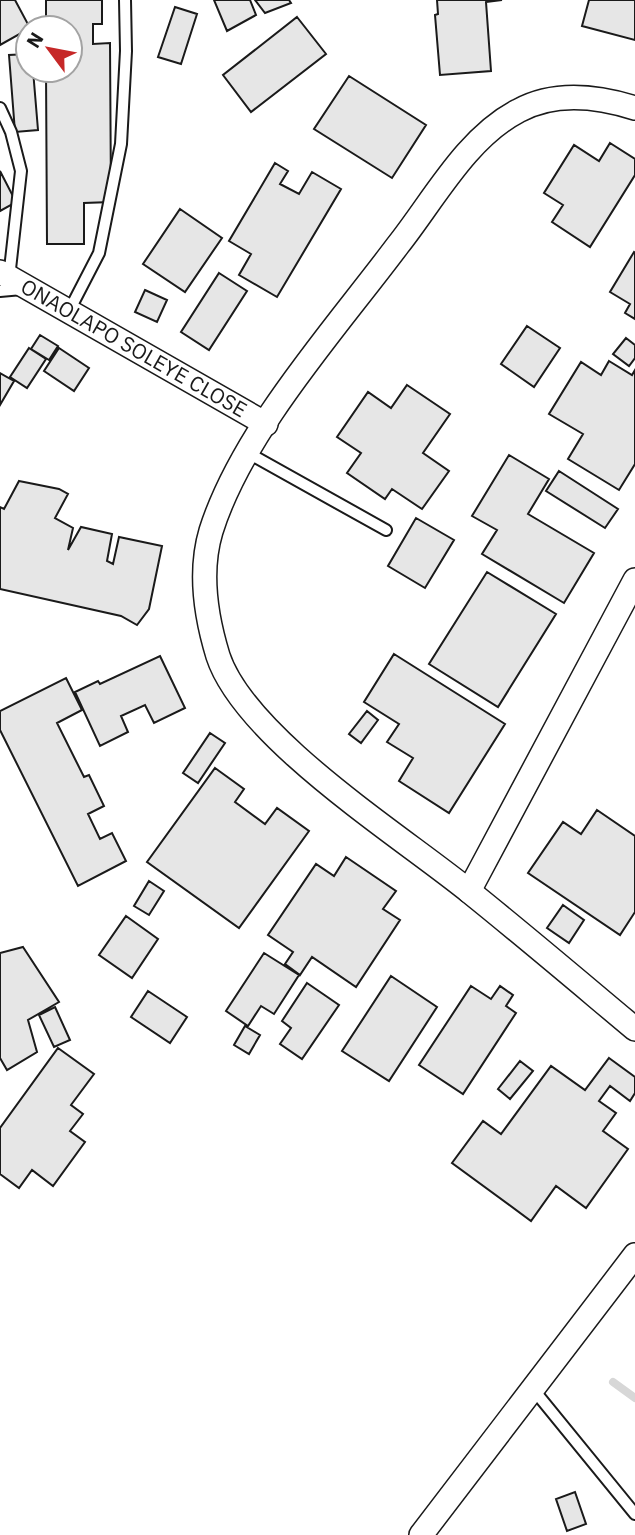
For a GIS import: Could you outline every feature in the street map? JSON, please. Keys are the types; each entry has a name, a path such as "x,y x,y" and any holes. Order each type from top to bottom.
{"street":[{"path":"635,108 597,98 555,98 517,111 476,143 266,424 248,453 210,533 204,598 219,659 254,717 308,766 469,891 635,1029"},
{"name":"ONAOLAPO SOLEYE CLOSE","path":"9,282 69,312 266,424"},
{"path":"469,891 635,580"},
{"path":"421,1535 635,1255"}],"lane":[{"path":"69,312 99,253 121,144 126,51 125,0"},
{"path":"0,108 11,132 21,171 9,282"},
{"path":"248,453 386,530"},
{"path":"533,1389 635,1514"}],"building":[{"path":"0,0 15,0 22,14 14,14 14,37 0,45"},
{"path":"46,0 102,0 102,24 93,24 93,44 110,43 111,202 84,203 84,244 47,244 46,84 84,84 84,14 46,14"},
{"path":"214,0 250,0 256,15 227,31"},
{"path":"255,0 289,0 291,3 265,13"},
{"path":"437,0 502,0 486,2 491,71 440,75 435,15 438,14"},
{"path":"589,0 635,0 635,40 582,26"},
{"path":"175,7 197,14 181,64 158,57"},
{"path":"297,17 326,54 251,112 223,75"},
{"path":"9,55 14,55 14,84 34,84 38,130 15,132"},
{"path":"349,76 426,125 392,178 314,129"},
{"path":"610,143 635,159 635,175 590,247 552,222 563,205 544,193 574,145 599,161"},
{"path":"275,163 288,171 280,184 299,194 312,172 341,189 277,297 239,275 251,254 229,241"},
{"path":"0,171 16,202 0,211"},
{"path":"180,209 222,238 185,292 143,264"},
{"path":"634,252 635,319 625,313 630,304 610,292"},
{"path":"219,273 247,291 209,350 181,332"},
{"path":"145,290 167,300 157,322 135,312"},
{"path":"527,326 560,348 534,387 501,364"},
{"path":"40,335 58,346 49,360 31,349"},
{"path":"626,338 635,345 635,358 629,366 613,354"},
{"path":"29,348 46,359 27,388 10,377"},
{"path":"59,348 89,368 74,391 44,371"},
{"path":"609,361 632,375 635,370 635,464 619,490 568,459 583,434 549,414 581,362 601,375"},
{"path":"0,373 14,381 0,405"},
{"path":"407,385 450,414 423,453 449,471 422,509 392,489 385,499 347,473 361,453 337,437 368,392 391,408"},
{"path":"509,455 549,479 528,514 594,553 564,603 482,554 497,530 472,516"},
{"path":"559,471 618,509 605,528 546,491"},
{"path":"19,481 59,489 68,494 55,518 73,528 68,550 81,527 112,534 107,561 113,564 119,537 162,546 149,609 137,625 121,616 0,589 0,507 4,509"},
{"path":"416,518 454,540 425,588 388,566"},
{"path":"487,572 556,614 498,707 429,664"},
{"path":"394,654 505,724 449,813 399,781 413,758 387,742 399,724 364,702"},
{"path":"160,656 185,708 154,723 145,705 121,716 128,732 100,746 75,692 98,681 100,684"},
{"path":"66,678 82,710 57,723 84,777 89,775 104,806 88,814 100,839 112,833 126,861 78,886 0,730 0,711"},
{"path":"367,711 378,720 361,743 349,734"},
{"path":"210,733 225,743 198,783 183,773"},
{"path":"215,768 244,789 235,802 265,824 277,808 309,831 239,928 147,862"},
{"path":"597,810 635,836 635,912 620,935 528,873 563,822 581,834"},
{"path":"346,857 396,891 383,909 400,920 356,987 312,957 300,975 285,964 293,952 268,935 316,864 334,876"},
{"path":"149,881 164,891 149,915 134,906"},
{"path":"563,905 584,920 569,943 547,928"},
{"path":"126,916 158,939 132,978 99,955"},
{"path":"23,947 59,1002 28,1020 37,1052 7,1070 0,1058 0,953"},
{"path":"264,953 299,975 274,1014 261,1006 248,1026 226,1011"},
{"path":"391,976 437,1007 389,1081 342,1051"},
{"path":"307,983 339,1005 302,1059 280,1044 291,1028 282,1021"},
{"path":"471,986 491,999 500,986 513,995 506,1006 516,1013 463,1094 419,1065"},
{"path":"148,991 187,1017 170,1043 131,1017"},
{"path":"55,1007 70,1040 54,1047 39,1015"},
{"path":"245,1026 260,1035 249,1054 234,1045"},
{"path":"58,1048 94,1074 71,1105 83,1114 70,1131 85,1142 53,1186 32,1170 19,1188 0,1174 0,1128"},
{"path":"609,1058 635,1077 635,1093 630,1101 610,1086 599,1101 616,1113 603,1131 628,1149 586,1208 556,1186 531,1221 452,1163 483,1121 501,1134 551,1066 585,1090"},
{"path":"520,1061 533,1071 510,1099 498,1089"},
{"path":"575,1492 586,1524 567,1531 556,1499"}],"waterway":[{"path":"613,1382 635,1398"}]}
